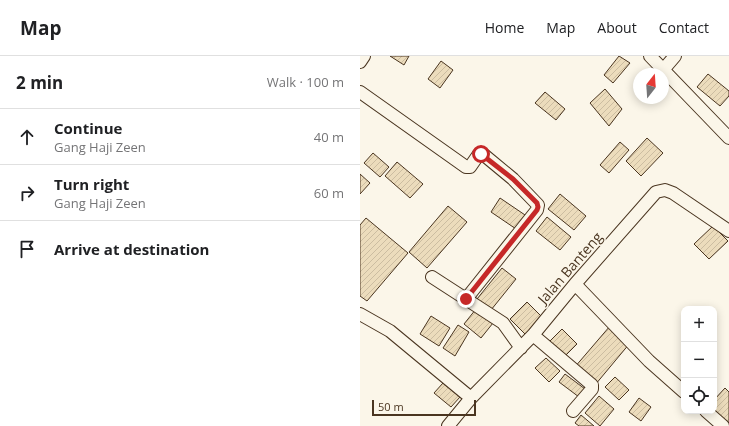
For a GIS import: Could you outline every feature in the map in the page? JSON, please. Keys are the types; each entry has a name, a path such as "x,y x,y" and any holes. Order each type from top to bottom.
{"street":[{"path":"360,62 364,56"},
{"path":"650,56 660,68"},
{"path":"664,68 675,56"},
{"path":"669,77 729,138"},
{"path":"360,92 466,167 469,168 471,166 479,154 484,155 513,179 538,205 537,210 466,299"},
{"name":"Jalan Banteng","path":"448,426 471,398 533,335 575,284 656,192 665,190 673,193 729,232"},
{"path":"432,277 503,323 521,348"},
{"path":"575,284 649,361 681,389"},
{"path":"360,314 390,331 471,398"},
{"path":"533,335 592,386 592,389 573,411"},
{"path":"709,414 723,426"}],"building":[{"path":"390,56 409,56 404,65"},
{"path":"619,56 630,63 613,83 604,75"},
{"path":"441,61 453,70 440,88 428,79"},
{"path":"708,74 729,91 729,96 720,106 697,87"},
{"path":"605,89 622,109 609,126 590,103"},
{"path":"545,92 565,109 556,120 535,103"},
{"path":"647,138 663,153 641,176 626,161"},
{"path":"620,142 629,150 609,173 600,165"},
{"path":"373,153 389,167 380,177 364,163"},
{"path":"397,162 423,184 410,198 385,176"},
{"path":"360,174 370,183 360,194"},
{"path":"560,194 586,216 574,230 548,209"},
{"path":"500,198 528,217 519,231 491,212"},
{"path":"448,206 467,222 427,268 409,252"},
{"path":"547,217 571,237 560,250 536,231"},
{"path":"366,218 408,253 367,301 360,296 360,225"},
{"path":"713,226 728,241 709,259 694,244"},
{"path":"502,268 516,279 491,310 477,299"},
{"path":"527,302 544,319 527,336 510,319"},
{"path":"476,309 493,323 481,338 464,324"},
{"path":"431,316 450,328 439,346 420,334"},
{"path":"458,325 469,332 455,356 443,348"},
{"path":"610,326 630,343 595,385 574,368"},
{"path":"562,329 577,344 565,356 550,341"},
{"path":"546,358 560,371 549,382 535,368"},
{"path":"565,374 585,389 579,397 559,382"},
{"path":"615,377 629,390 619,400 605,387"},
{"path":"443,383 460,397 451,407 434,393"},
{"path":"725,388 729,392 729,424 717,413 717,397"},
{"path":"599,396 614,409 600,426 585,413"},
{"path":"639,398 651,407 641,421 629,412"},
{"path":"581,415 594,426 579,426 575,423"}],"route":[{"path":"466,299 538,207 537,203 513,179 481,154"}]}
